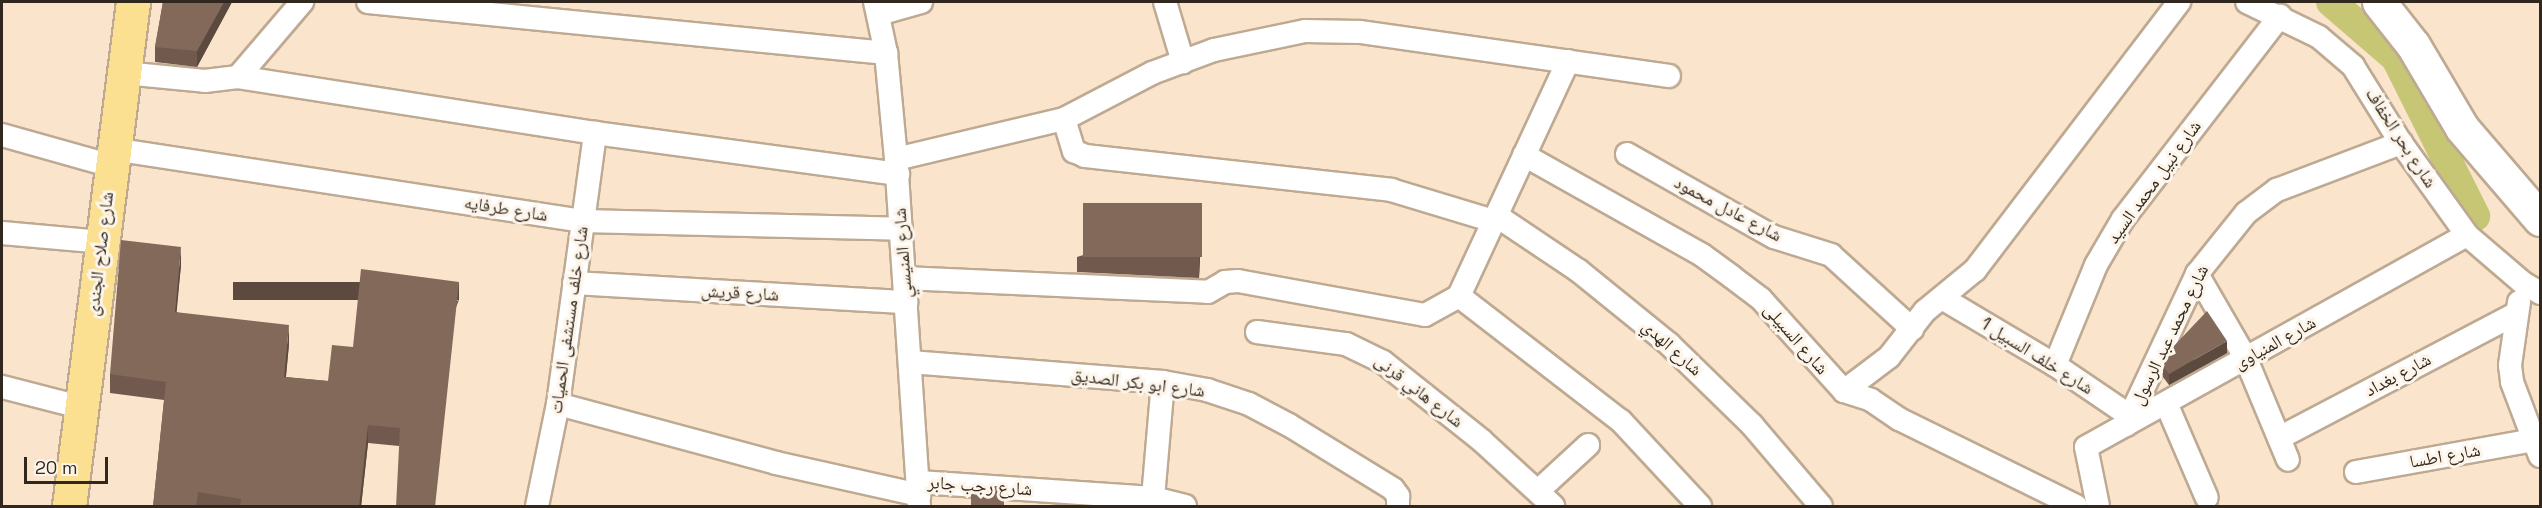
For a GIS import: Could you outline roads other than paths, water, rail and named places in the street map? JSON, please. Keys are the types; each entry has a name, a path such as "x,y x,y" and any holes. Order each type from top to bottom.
{"main road":[{"name":"شارع صلاح الجندى","path":"69,507 133,2"}],"street":[{"path":"238,77 302,2"},
{"path":"368,2 886,53"},
{"path":"877,8 921,2"},
{"path":"1165,2 1183,62"},
{"path":"1844,391 1882,363 1925,311 1975,270 2179,2"},
{"name":"شارع بحر الخفاف","path":"2247,2 2280,16 2319,37 2353,66 2401,143 2467,235 2532,288"},
{"path":"2379,2 2413,45 2462,128 2541,219"},
{"name":"شارع المنيسي","path":"877,8 886,53 897,166 919,494"},
{"name":"شارع نبيل محمد السيد","path":"2055,365 2096,265 2123,219 2280,16"},
{"path":"123,73 205,81 238,77 595,133 897,166 1064,119 1152,73 1183,62 1254,40 1305,31 1360,32 1670,76"},
{"path":"904,278 1208,292 1226,282 1238,281 1425,315 1459,296 1568,61"},
{"name":"شارع الهدي","path":"1064,119 1074,151 1085,156 1391,190 1495,219 1579,271 1669,344 1752,424 1808,502"},
{"name":"شارع خلف مستشفى الحميات","path":"537,507 558,404 595,133"},
{"name":"شارع طرفايه","path":"2,135 113,157 583,221 901,229"},
{"name":"شارع محمد عبد الرسول","path":"2128,421 2197,273 2246,213 2277,190 2401,143"},
{"name":"شارع عادل محمود","path":"1627,154 1774,237 1831,255 1912,329"},
{"name":"شارع السبيلى","path":"1524,155 1702,255 1732,277 1761,299 1844,391 1871,400 1899,419 2076,507"},
{"path":"2,233 102,242"},
{"name":"شارع المنياوى","path":"2098,507 2085,451 2128,421 2166,403 2467,235"},
{"path":"2197,273 2246,359 2288,460"},
{"name":"شارع قريش","path":"574,283 906,302"},
{"path":"2532,288 2517,313 2510,365 2512,382 2537,448"},
{"path":"1459,296 1621,421 1700,507"},
{"name":"شارع خلف السبيل 1","path":"1942,298 2055,365 2128,421"},
{"name":"شارع بغداد","path":"2279,438 2517,313"},
{"name":"شارع هاني قرنى","path":"1257,332 1326,341 1365,351 1481,440 1546,499"},
{"name":"شارع ابو بكر الصديق","path":"910,362 1163,382 1207,390 1249,404 1393,489 1398,496 1398,507"},
{"path":"1153,498 1163,382"},
{"path":"2,387 80,408"},
{"path":"2166,403 2207,498"},
{"name":"شارع رجب جابر","path":"558,404 776,463 919,494 1100,501 1153,498 1185,507"},
{"path":"1546,499 1588,445"},
{"name":"شارع اطسا","path":"2356,472 2537,448"}],"waterway":[{"path":"2331,2 2396,58 2475,216"}]}
